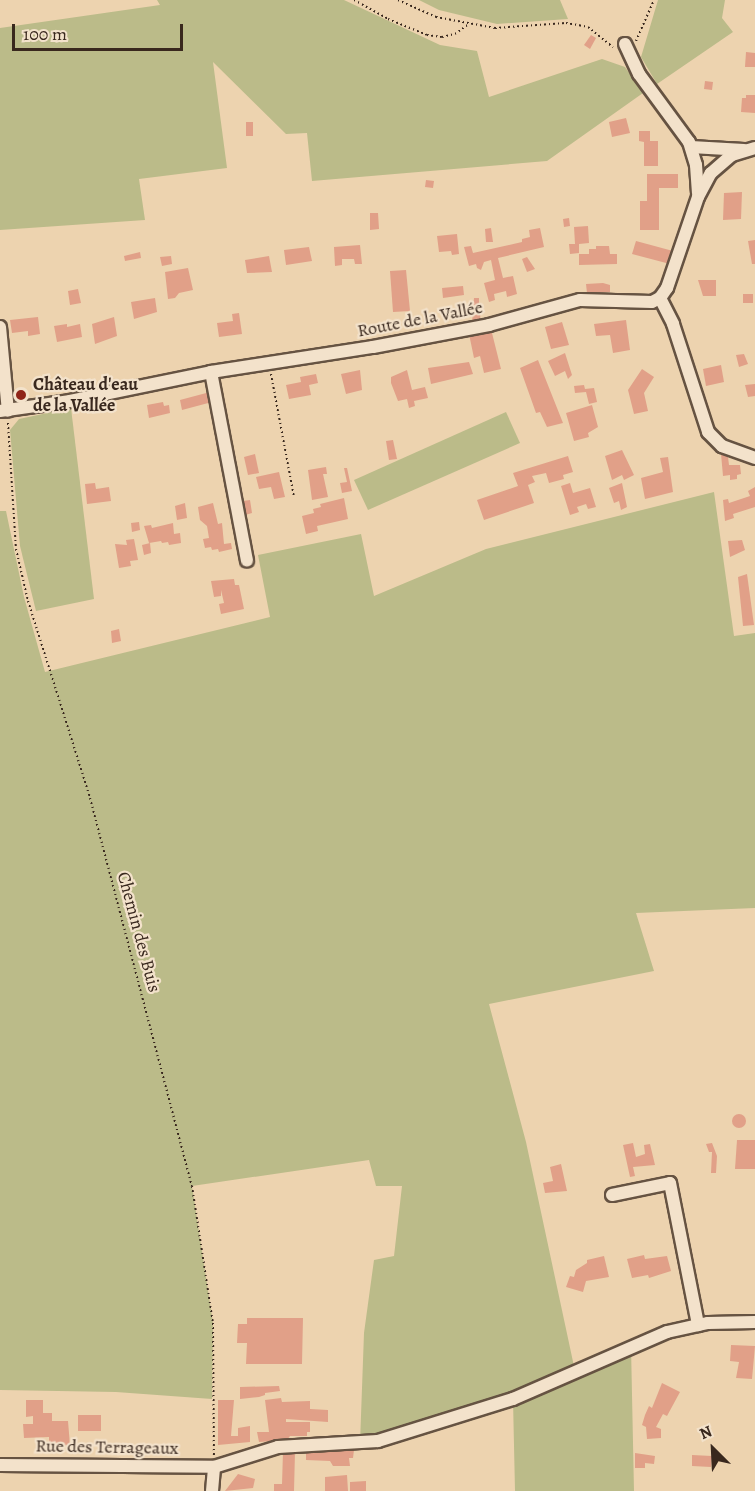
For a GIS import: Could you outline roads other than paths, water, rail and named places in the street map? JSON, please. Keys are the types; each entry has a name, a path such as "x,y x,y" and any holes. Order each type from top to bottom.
{"street":[{"path":"625,44 639,74 691,147 696,165 698,197"},
{"path":"691,147 749,149"},
{"path":"749,149 720,162 711,173 698,197 667,288 660,298 673,324 708,432 722,446 755,458"},
{"name":"Route de la Vallée","path":"4,411 70,401 211,372 373,347 489,325 580,300 644,303 660,298"},
{"path":"0,327 4,411"},
{"path":"211,372 247,561"},
{"path":"612,1195 670,1183 698,1325"},
{"name":"Rue des Terrageaux","path":"0,1465 214,1467 278,1447 360,1443 398,1437 513,1399 647,1339 698,1325 755,1322"},
{"path":"212,1491 214,1467"}],"place":[{"name":"Château d'eau de la Vallée","path":"21,395"}]}
